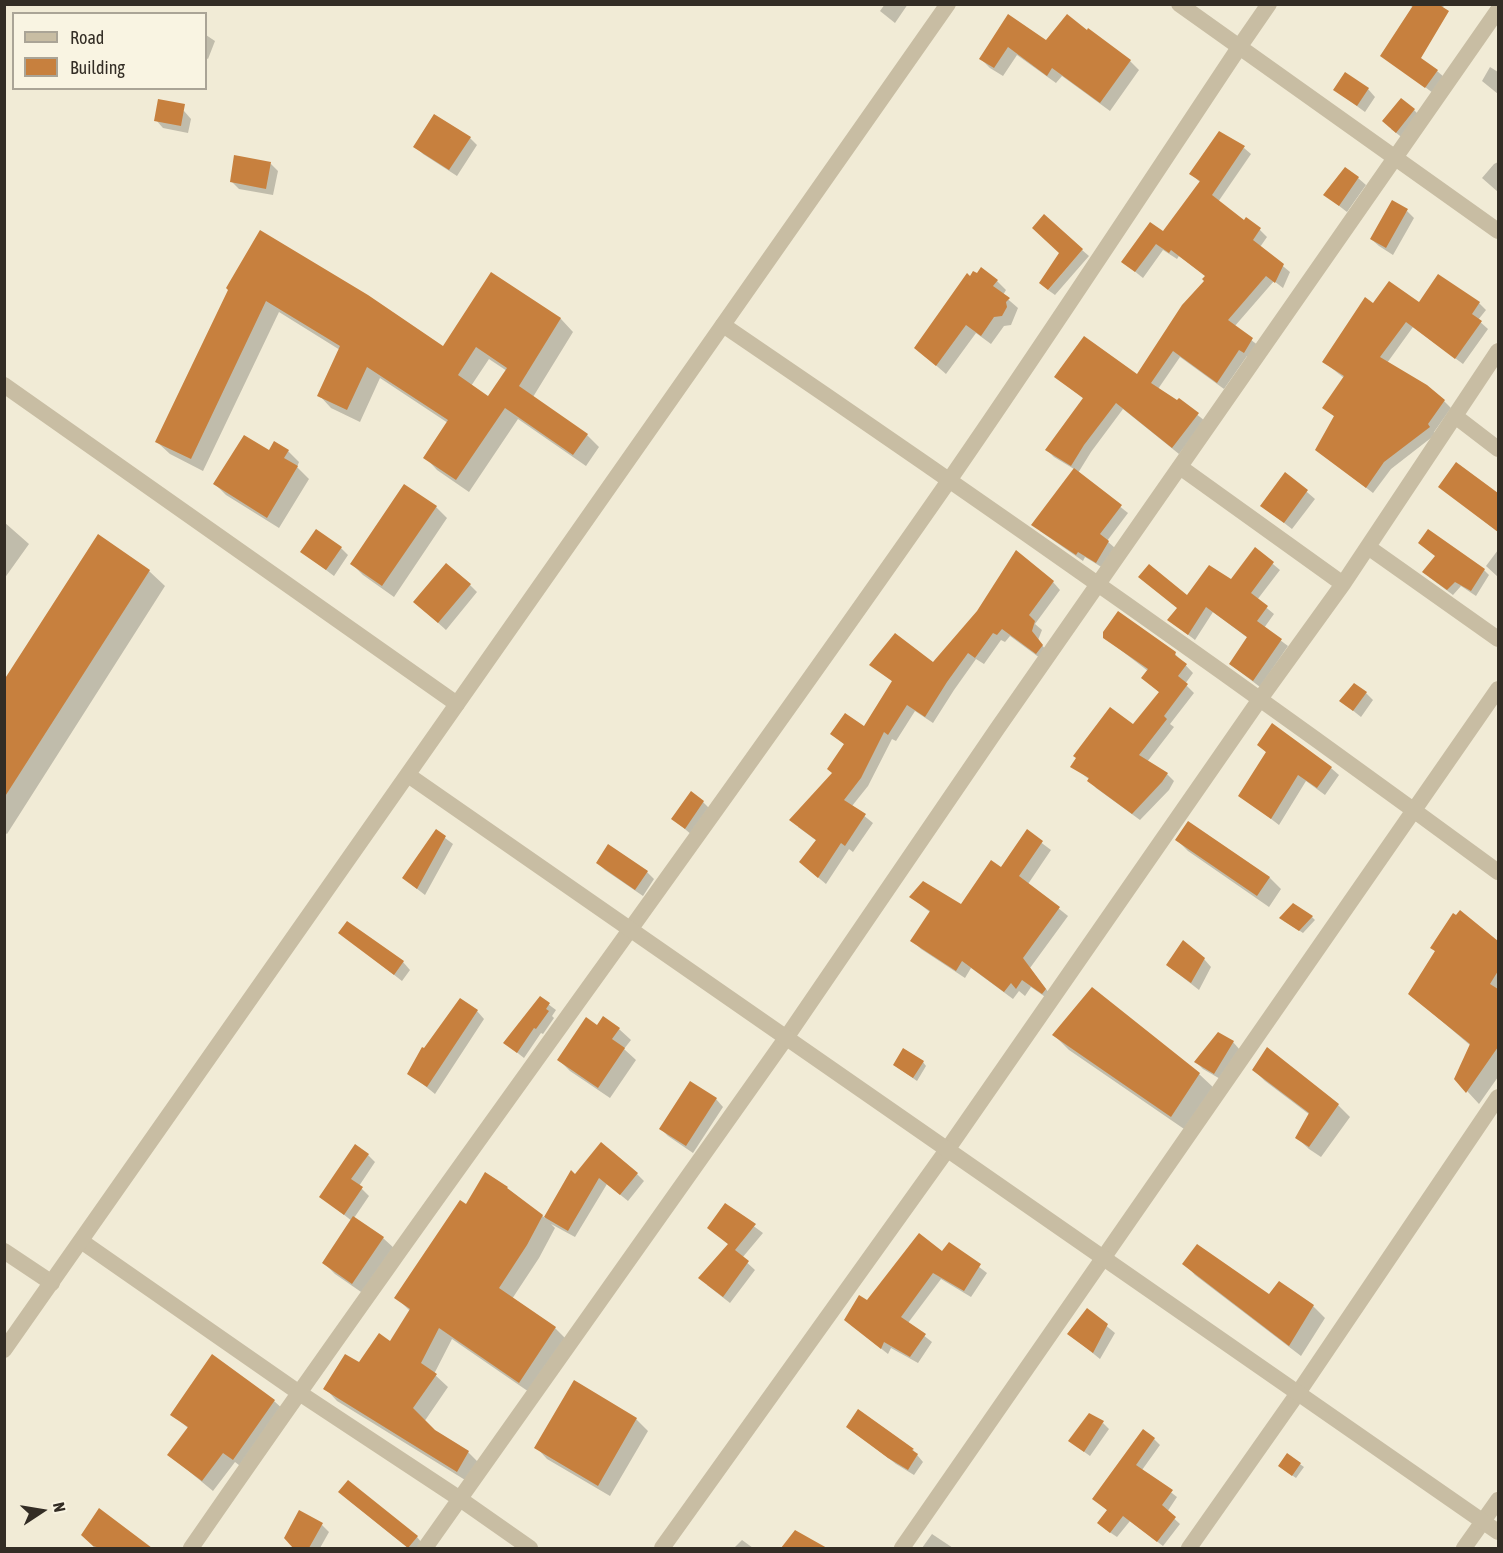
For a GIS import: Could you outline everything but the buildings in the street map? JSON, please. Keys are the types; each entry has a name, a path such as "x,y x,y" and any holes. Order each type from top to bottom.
{"street":[{"path":"4,1350 948,4"},
{"path":"1179,4 1498,231"},
{"path":"191,1548 298,1392 631,930 950,479 1269,4"},
{"path":"425,1548 786,1038 997,729 1498,10"},
{"path":"723,325 950,479 1260,699 1498,872"},
{"path":"662,1548 947,1150 1260,699 1343,584 1498,351"},
{"path":"4,385 457,704"},
{"path":"1455,416 1498,449"},
{"path":"1180,468 1343,584"},
{"path":"1368,548 1498,639"},
{"path":"902,1548 1498,689"},
{"path":"408,775 1498,1532"},
{"path":"1188,1548 1298,1393 1498,1097"},
{"path":"81,1241 298,1392 530,1548"},
{"path":"4,1251 52,1282"},
{"path":"1464,1548 1498,1500"}]}
